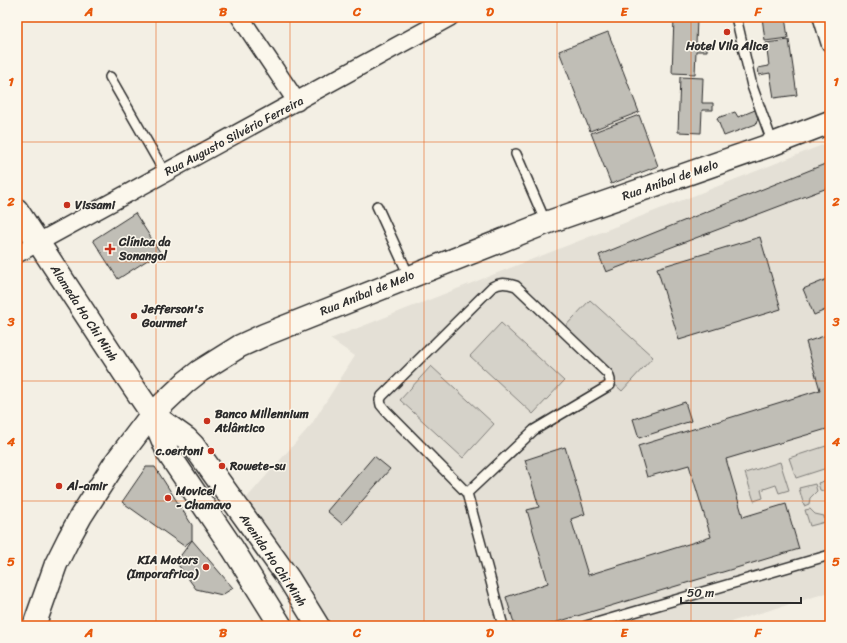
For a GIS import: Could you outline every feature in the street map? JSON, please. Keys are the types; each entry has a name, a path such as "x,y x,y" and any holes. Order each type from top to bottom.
{"street":[{"path":"240,17 297,102"},
{"name":"Rua Augusto Silvério Ferreira","path":"17,254 450,17"},
{"path":"822,17 830,42"},
{"name":"Rua Aníbal de Melo","path":"34,626 56,564 81,516 115,463 152,414 186,382 219,358 264,335 409,276 546,223 773,144 830,122"},
{"name":"Alameda Ho Chi Minh","path":"17,210 152,414"},
{"path":"152,414 168,453 233,549 281,626"},
{"name":"Avenida Ho Chi Minh","path":"152,414 193,445 289,579 318,626"}],"lane":[{"path":"736,17 752,86 773,144"},
{"path":"110,77 165,173"},
{"path":"516,154 546,223"},
{"path":"377,206 409,276"},
{"path":"467,493 534,430 610,386 608,374 516,286 504,282 492,287 382,396 380,400 381,405 386,411 467,493 502,626"},
{"path":"586,626 599,624 830,555"}],"shaded area":[{"path":"830,142 830,592 717,626 334,626 244,501 311,425 355,356 330,339"},
{"path":"590,300 653,357 622,391 559,333"},
{"path":"501,323 564,381 533,414 470,356"},
{"path":"431,366 494,424 463,458 400,400"},
{"path":"826,446 830,459 830,467 796,478 789,458"},
{"path":"780,462 789,490 779,493 776,485 761,490 763,498 754,501 745,473"},
{"path":"830,479 830,493 820,490 818,483"},
{"path":"815,484 817,491 810,498 809,504 804,506 799,488"},
{"path":"810,509 815,514 824,516 825,522 810,526 805,510"}],"building":[{"path":"762,17 785,17 788,38 765,41"},
{"path":"674,18 697,18 696,44 707,44 707,51 696,51 695,74 672,73"},
{"path":"608,32 639,112 590,131 559,51"},
{"path":"789,40 797,95 774,98 770,73 759,75 758,68 769,66 766,43"},
{"path":"680,77 703,78 702,103 713,103 713,110 702,110 701,133 678,132"},
{"path":"755,110 758,118 756,124 724,136 717,118 735,112 738,117"},
{"path":"639,115 658,166 611,184 591,133"},
{"path":"830,162 830,187 606,272 599,255"},
{"path":"135,213 160,252 118,279 93,240"},
{"path":"760,237 781,309 679,340 657,268"},
{"path":"830,278 830,308 814,315 803,289"},
{"path":"830,334 830,428 726,459 743,517 786,504 799,549 544,626 515,626 506,597 548,583 527,510 539,507 525,460 565,447 585,514 571,519 588,575 711,537 689,465 647,477 638,446 820,390 806,342"},
{"path":"685,402 691,421 639,438 633,419"},
{"path":"374,456 390,469 342,524 327,511"},
{"path":"146,467 155,467 192,525 192,540 184,546 122,502"},
{"path":"192,540 233,588 222,595 196,589 176,562"}],"place":[{"name":"Hotel Vila Alice","path":"727,32"},
{"name":"Vissami","path":"67,205"},
{"name":"Clínica da Sonangol","path":"110,249"},
{"name":"Jefferson's Gourmet","path":"134,316"},
{"name":"Banco Millennium Atlântico","path":"207,421"},
{"name":"c.oertoni","path":"211,451"},
{"name":"Rowete-su","path":"222,466"},
{"name":"Al-amir","path":"59,486"},
{"name":"Movicel - Chamavo","path":"168,498"},
{"name":"KIA Motors (Imporafrica)","path":"206,567"}]}
